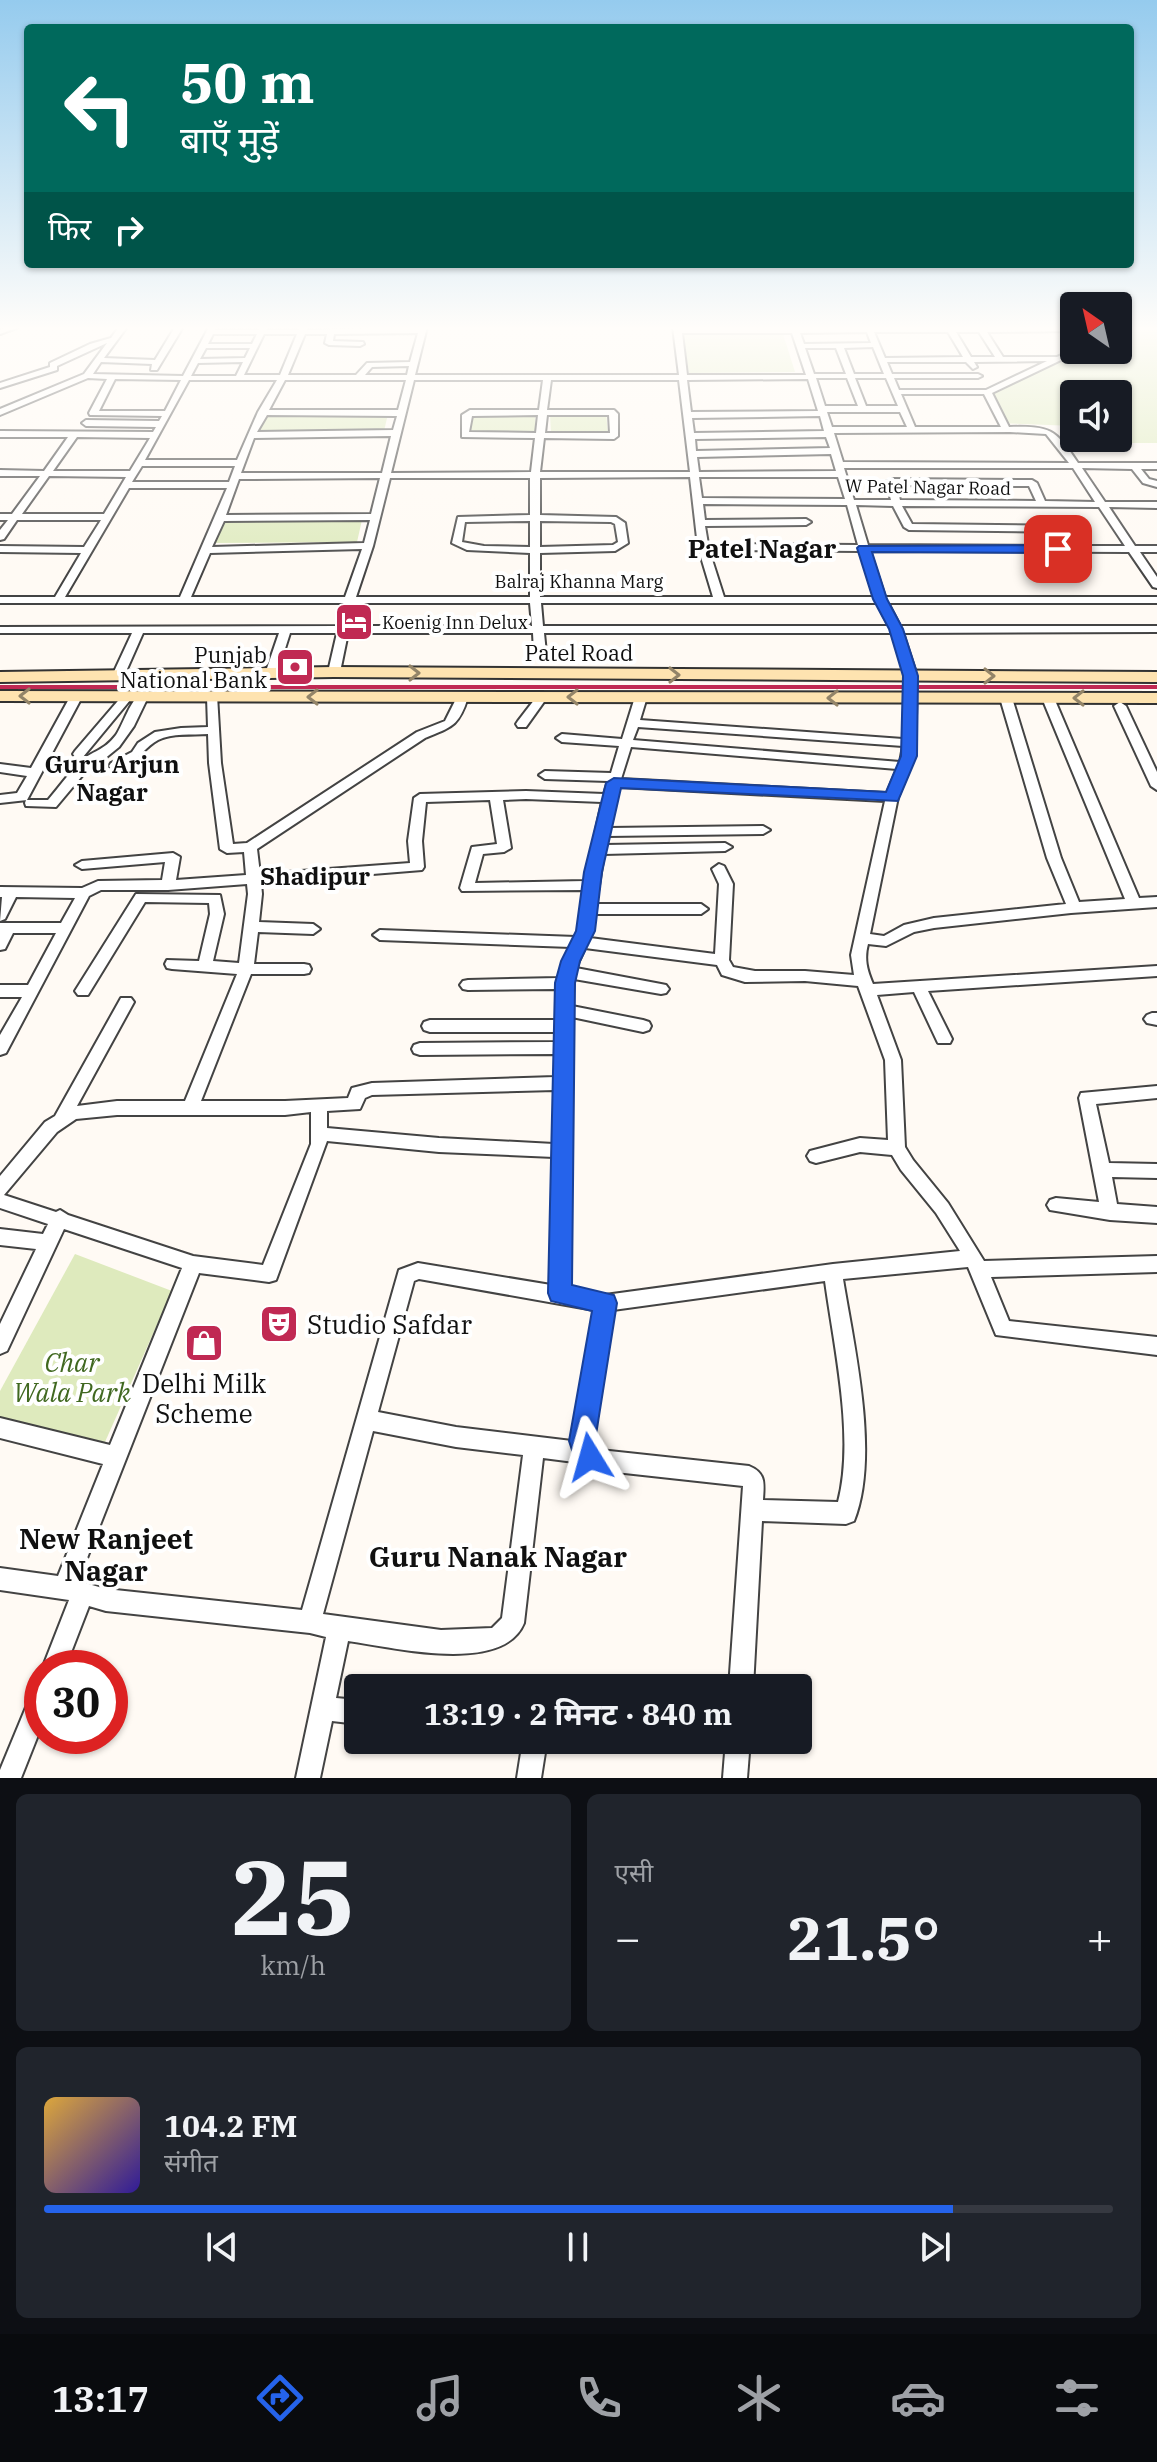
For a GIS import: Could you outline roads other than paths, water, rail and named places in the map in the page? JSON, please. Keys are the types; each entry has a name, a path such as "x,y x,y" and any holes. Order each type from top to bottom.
{"main road":[{"name":"Patel Road","path":"0,677 334,672 1157,677"},
{"name":"Patel Road","path":"0,696 1157,698"}],"street":[{"path":"58,600 170,410"},
{"path":"334,672 350,599 368,546 402,410"},
{"path":"688,410 703,547 719,599"},
{"path":"689,415 844,410"},
{"path":"902,410 912,429"},
{"path":"996,410 1007,430"},
{"path":"0,537 92,411 97,414 168,414"},
{"path":"823,411 880,599 896,629 911,676 910,743 906,766 892,797 858,962 893,1060 897,1148 942,1208 976,1264 1003,1329 1157,1346"},
{"path":"184,600 262,412 401,413"},
{"path":"540,653 535,598 535,475 543,412"},
{"path":"543,412 613,413 615,435 467,436 466,415 543,412"},
{"path":"86,423 162,424"},
{"path":"690,436 912,429 1037,429 1049,432 1075,464 1157,585"},
{"path":"251,435 396,433"},
{"path":"0,434 155,435"},
{"path":"693,454 833,451"},
{"path":"139,463 240,463"},
{"path":"126,485 385,473 695,474 1075,464 1157,466"},
{"path":"1135,467 1146,481 1157,484"},
{"path":"0,473 133,474"},
{"path":"1042,504 1032,483 891,482 896,503 909,527 1073,529 1088,549"},
{"name":"W Patel Nagar Road","path":"698,501 1157,505"},
{"path":"0,517 107,517"},
{"path":"220,518 375,517"},
{"path":"535,518 613,519 620,523 623,543 615,548 535,549 464,548 456,541 461,519 535,518"},
{"path":"700,523 806,522"},
{"path":"206,550 368,546"},
{"path":"703,547 1157,549"},
{"path":"0,549 88,550"},
{"name":"Balraj Khanna Marg","path":"0,600 1157,600"},
{"path":"0,630 1157,629"},
{"path":"118,676 139,630"},
{"path":"271,674 286,630"},
{"path":"0,799 22,797 76,697"},
{"path":"79,754 134,697"},
{"path":"31,803 51,804 88,761 96,760 124,735 134,697"},
{"path":"213,697 213,730 227,849 250,847 421,735 450,725 456,718 462,697"},
{"path":"522,724 542,697"},
{"path":"560,1293 566,978 590,909 598,850 613,786 641,697"},
{"path":"1006,698 1054,858 1074,907"},
{"path":"1048,698 1134,903"},
{"path":"1120,706 1150,757 1157,786"},
{"path":"633,723 910,743"},
{"path":"115,766 137,754 141,745 159,734 213,730"},
{"path":"562,738 906,766"},
{"path":"0,768 36,773"},
{"path":"545,775 613,786 892,797"},
{"path":"0,945 6,892 84,893 98,886 168,885 417,867 415,841 420,798 496,796 613,786"},
{"path":"496,796 504,848 477,850 467,888 491,890 592,885"},
{"path":"602,832 763,830"},
{"path":"191,1107 246,969 255,877 250,847"},
{"path":"598,850 725,847"},
{"path":"82,865 173,857 168,885"},
{"path":"719,869 726,884 723,967 737,975 806,976 865,985 918,986 1157,971"},
{"path":"0,1049 84,893"},
{"path":"83,991 141,897 215,898 217,914 205,966"},
{"path":"861,938 886,941 898,932 927,923 1074,907 1157,902"},
{"path":"590,909 701,909"},
{"path":"3,924 65,928"},
{"path":"251,927 313,929"},
{"path":"380,935 581,942 722,960"},
{"path":"172,964 304,969"},
{"path":"468,985 566,978 661,989"},
{"path":"918,986 944,1039"},
{"path":"0,991 33,991"},
{"path":"0,1189 62,1118 126,1002"},
{"path":"430,1026 565,1018 643,1026"},
{"path":"420,1049 564,1048"},
{"path":"62,1118 93,1110 285,1108 354,1104 358,1093 372,1089 564,1083"},
{"path":"1110,1212 1087,1098 1157,1092"},
{"path":"0,1201 60,1218 193,1264 269,1274 298,1206 319,1144 319,1105"},
{"path":"320,1134 439,1145 564,1151"},
{"path":"816,1156 860,1145 897,1148"},
{"path":"1102,1170 1157,1171"},
{"path":"1056,1205 1157,1215"},
{"path":"0,1345 6,1320 60,1218"},
{"path":"0,1237 49,1243"},
{"path":"58,1650 116,1457 193,1264"},
{"path":"310,1622 406,1276 411,1272 560,1293 605,1303 833,1272 976,1264 1157,1264"},
{"path":"753,1510 846,1513 852,1499 853,1423 833,1272"},
{"path":"585,1453 583,1433 605,1303"},
{"path":"367,1420 534,1448 585,1453 597,1460 749,1476 755,1486 742,1674"},
{"path":"0,1428 116,1457"},
{"path":"0,1579 74,1590 106,1600 310,1622 339,1629 433,1639 491,1640 503,1634 513,1623 534,1448"},
{"path":"308,1778 339,1629"},
{"path":"323,1708 344,1710"},
{"path":"9,1778 24,1741"},
{"path":"529,1778 533,1754"},
{"path":"735,1778 737,1754"}],"railway":[{"path":"0,687 1157,687"}],"place":[{"name":"Koenig Inn Delux","path":"354,622"},
{"name":"Punjab National Bank","path":"295,667"},
{"name":"Studio Safdar","path":"279,1324"},
{"name":"Delhi Milk Scheme","path":"204,1343"}],"district":[{"name":"Patel Nagar","path":"762,548"},
{"name":"Guru Arjun Nagar","path":"112,778"},
{"name":"Shadipur","path":"315,876"},
{"name":"New Ranjeet Nagar","path":"106,1554"},
{"name":"Guru Nanak Nagar","path":"498,1556"}],"park label":[{"name":"Char Wala Park","path":"72,1377"}]}
